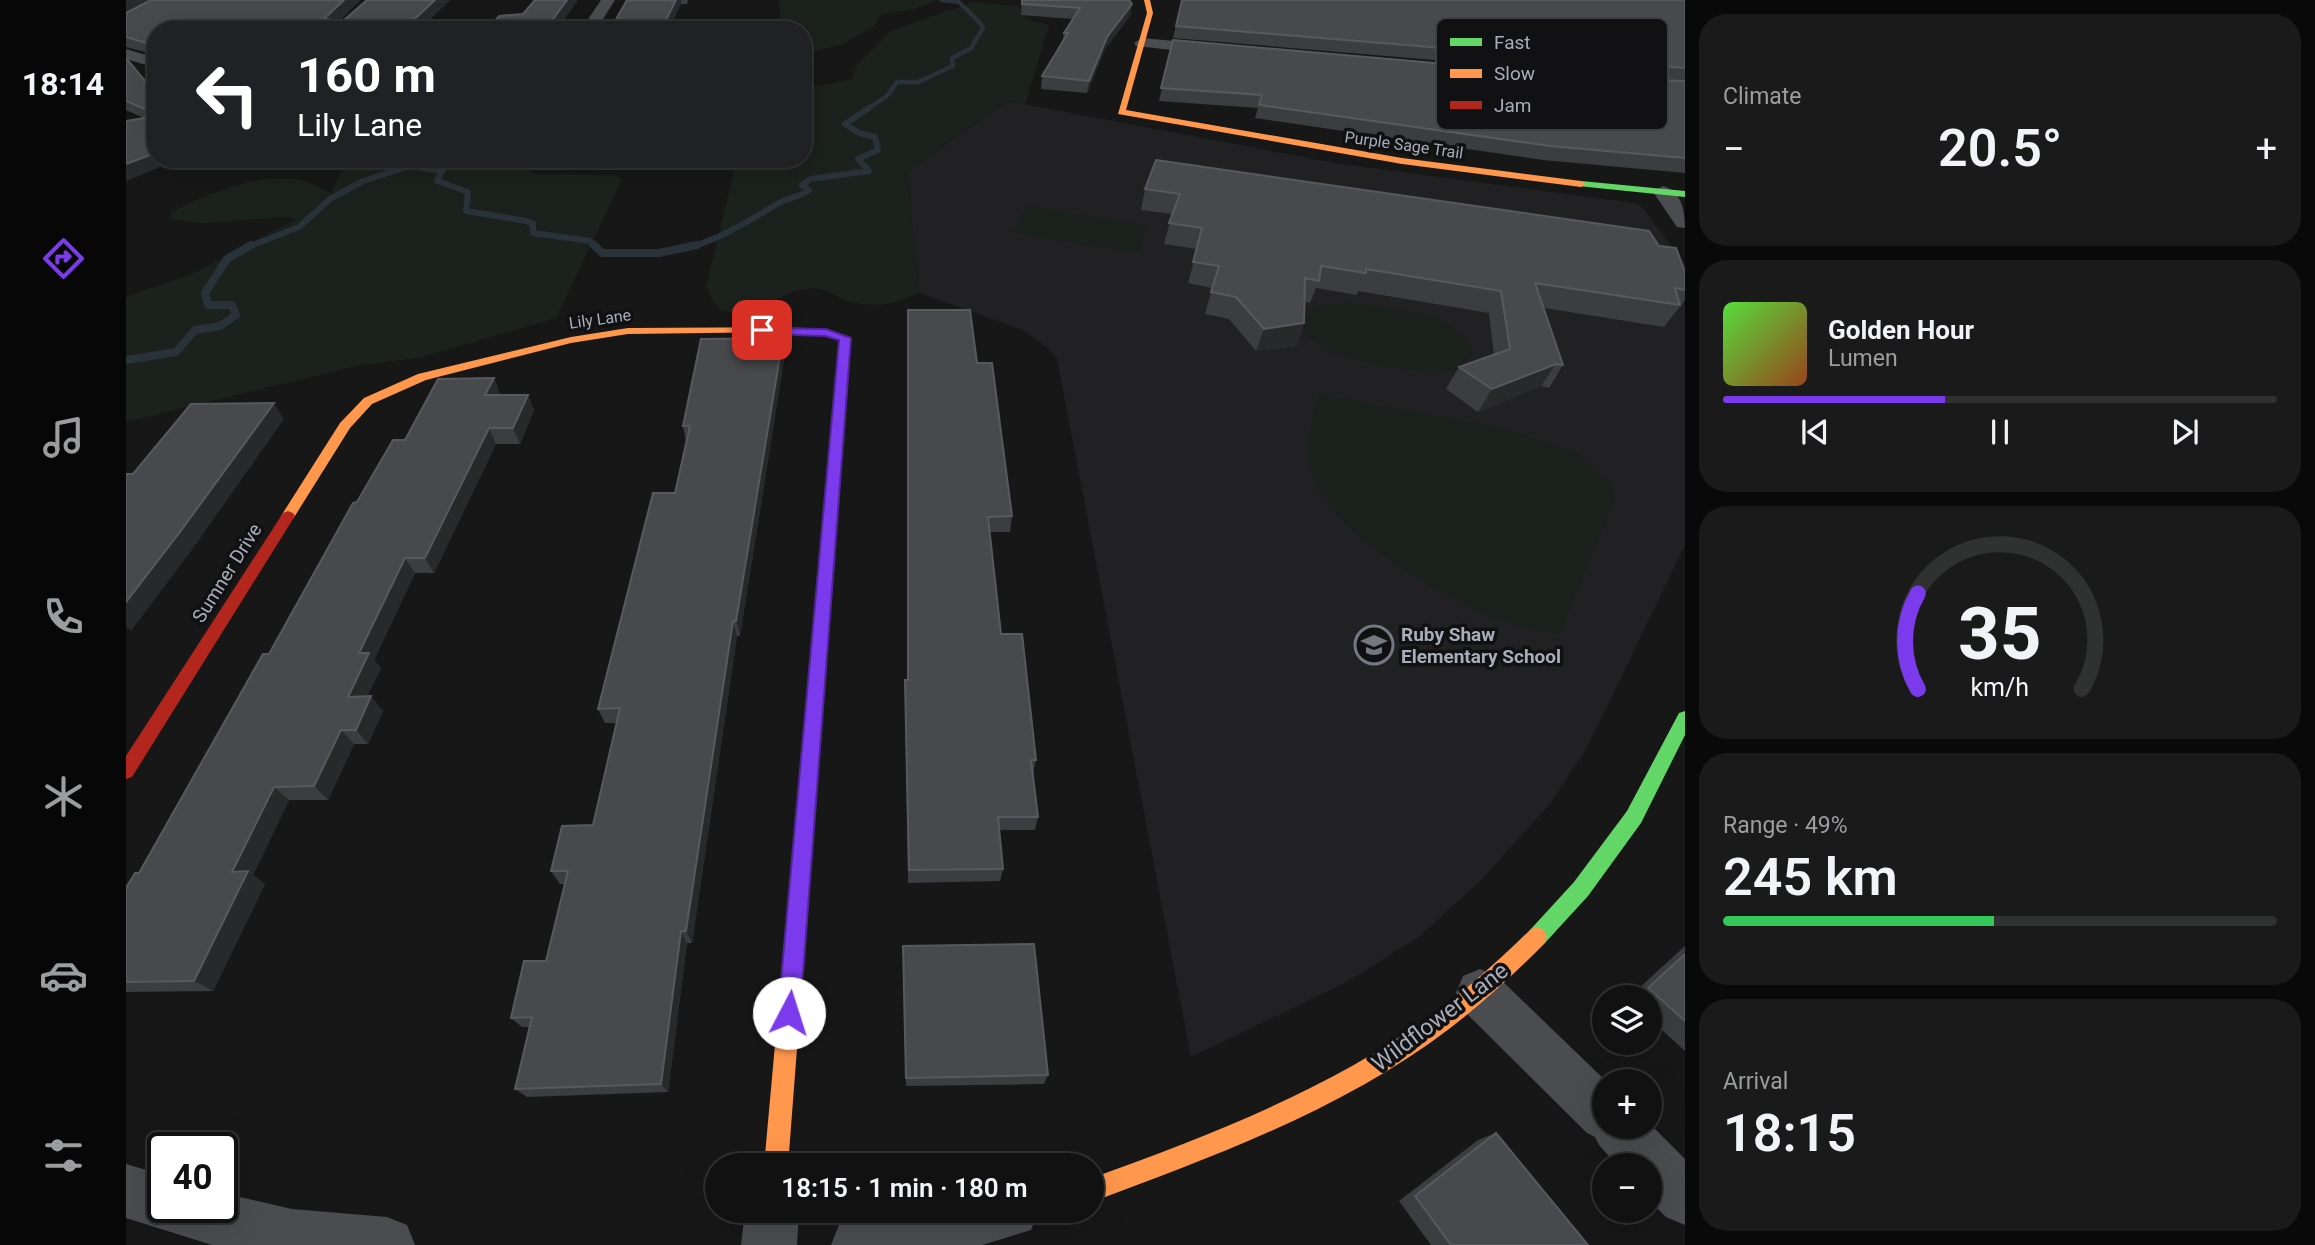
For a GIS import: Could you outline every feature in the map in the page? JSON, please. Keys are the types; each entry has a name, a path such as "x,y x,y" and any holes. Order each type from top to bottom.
{"street":[{"path":"594,21 608,0"},
{"path":"1147,0 1150,13 1142,43 1239,52"},
{"name":"Purple Sage Trail","path":"1142,43 1121,111 1373,158 1504,177 1685,194"},
{"path":"126,54 147,60"},
{"path":"1662,192 1685,222"},
{"name":"Lily Lane","path":"368,401 422,377 571,340 628,331 788,330 826,332 845,338 777,1153"},
{"name":"Sumner Drive","path":"126,771 345,426 368,401"},
{"name":"Wildflower Lane","path":"1104,1186 1156,1168 1269,1122 1346,1084 1413,1043 1479,993 1530,948 1573,900 1635,815 1685,718"},
{"path":"1479,993 1592,1102"},
{"path":"1628,1139 1685,1198"},
{"path":"126,1191 147,1197"},
{"path":"231,1223 292,1237 387,1245"},
{"path":"769,1245 771,1223"},
{"path":"859,1245 959,1223"}],"shaded area":[{"path":"779,0 938,0 914,9 880,15 874,26 843,44 816,51 812,50 812,21 780,21"},
{"path":"973,2 1017,6 1023,9 1022,15 1032,21 1049,25 1025,105 1008,101 907,171 919,293 904,300 869,305 851,302 826,290 806,289 795,291 747,312 725,311 718,307 706,286 735,168 812,168 812,87 852,79 856,66 890,31"},
{"name":"Ruby Shaw Elementary School","path":"1008,101 1335,163 1635,203 1642,207 1685,264 1685,545 1588,746 1549,805 1483,878 1419,937 1347,982 1191,1057 1057,359 1049,349 1023,330 919,293 907,171"},
{"path":"346,168 528,168 534,174 616,175 622,180 556,318 418,358 355,366 126,422 126,297 194,273 296,219 287,217 201,223 169,219 171,212 219,191 254,181 289,178 307,181 331,193 340,173"},
{"path":"1027,206 1148,225 1138,253 1012,233"},
{"path":"1348,303 1400,309 1436,318 1464,336 1473,350 1463,366 1449,371 1414,371 1374,365 1339,355 1320,346 1302,329 1300,314 1320,305"},
{"path":"1318,394 1497,427 1577,452 1612,483 1614,501 1559,635 1507,622 1454,599 1395,564 1343,521 1324,497 1311,473 1309,463 1309,433"}],"building":[{"path":"151,0 344,0 324,19 343,21 147,21 147,43 126,37 126,13"},
{"path":"367,0 435,0 413,21 343,21"},
{"path":"535,0 567,0 552,21 495,21 499,16 523,14"},
{"path":"627,0 676,0 666,21 615,21"},
{"path":"1022,0 1129,0 1132,4 1107,37 1089,81 1042,76 1080,8 1022,4"},
{"path":"1182,0 1685,0 1685,68 1668,67 1668,18 1436,18 1436,47 1176,26"},
{"path":"1173,40 1436,63 1436,130 1259,105 1262,95 1161,88"},
{"path":"126,58 147,83 147,110 126,101"},
{"path":"1668,80 1685,81 1685,158 1550,146 1436,130 1668,130"},
{"path":"147,118 147,156 126,164 126,121"},
{"path":"1156,160 1649,231 1659,246 1676,248 1685,272 1685,290 1675,288 1680,305 1535,283 1563,365 1556,364 1492,389 1459,367 1510,349 1501,291 1366,269 1366,273 1321,266 1319,281 1305,278 1304,323 1264,329 1236,297 1211,292 1219,266 1193,262 1202,228 1169,223 1180,194 1145,189"},
{"path":"908,310 970,310 977,363 992,363 1012,516 988,517 1001,634 1022,634 1036,760 1031,760 1038,817 998,817 1003,869 909,870 905,680 908,680"},
{"path":"783,338 736,621 733,621 686,931 681,931 661,1084 515,1089 532,1017 511,1018 524,961 546,961 568,871 551,871 562,826 593,825 620,708 598,709 653,493 675,493 690,426 683,426 701,339"},
{"path":"494,378 485,395 528,395 513,428 489,428 425,558 405,558 359,653 369,653 348,697 371,696 356,730 341,730 314,786 274,787 232,872 248,871 194,981 126,982 126,888 135,873 139,873 263,654 269,654 353,503 357,502 393,440 405,440 438,379"},
{"path":"274,403 126,602 126,474 133,474 191,404"},
{"path":"1034,944 1048,1075 906,1078 903,946"},
{"path":"1685,954 1685,1021 1662,1000 1662,985 1651,985"},
{"path":"1496,1133 1588,1245 1451,1245 1415,1196"}],"waterway":[{"path":"697,245 806,192 809,190 802,185 810,179 869,171 858,159 878,150 875,137 859,133 845,124 887,96 897,82 918,82 953,66 952,58 971,48 983,28 959,2 942,0"},
{"path":"248,247 299,227 330,199 363,181 404,168"},
{"path":"423,168 442,171 437,181 468,192 466,211 526,221 533,224 533,233 590,241 602,253 659,253 697,245"},
{"path":"126,360 176,352 195,330 220,326 236,315 232,305 208,305 205,293 227,259 251,245"},
{"path":"691,247 697,245"}],"traffic: fast":[{"path":"1581,184 1685,194"},
{"path":"1537,937 1581,889 1634,817 1685,718"}],"traffic: slow":[{"path":"1147,0 1150,13 1121,112 1402,161 1581,184"},
{"path":"288,516 345,426 368,401 422,377 571,340 628,331 788,330"},
{"path":"777,1153 800,879"},
{"path":"1104,1186 1272,1118 1331,1090 1387,1058 1440,1022 1491,982 1537,937"}],"traffic: jam":[{"path":"788,330 826,332 845,338 800,879"},
{"path":"126,771 288,516"}],"place":[{"name":"Ruby Shaw Elementary School","path":"1374,645"}],"route":[{"path":"762,330 826,332 845,338 789,1013"}]}
